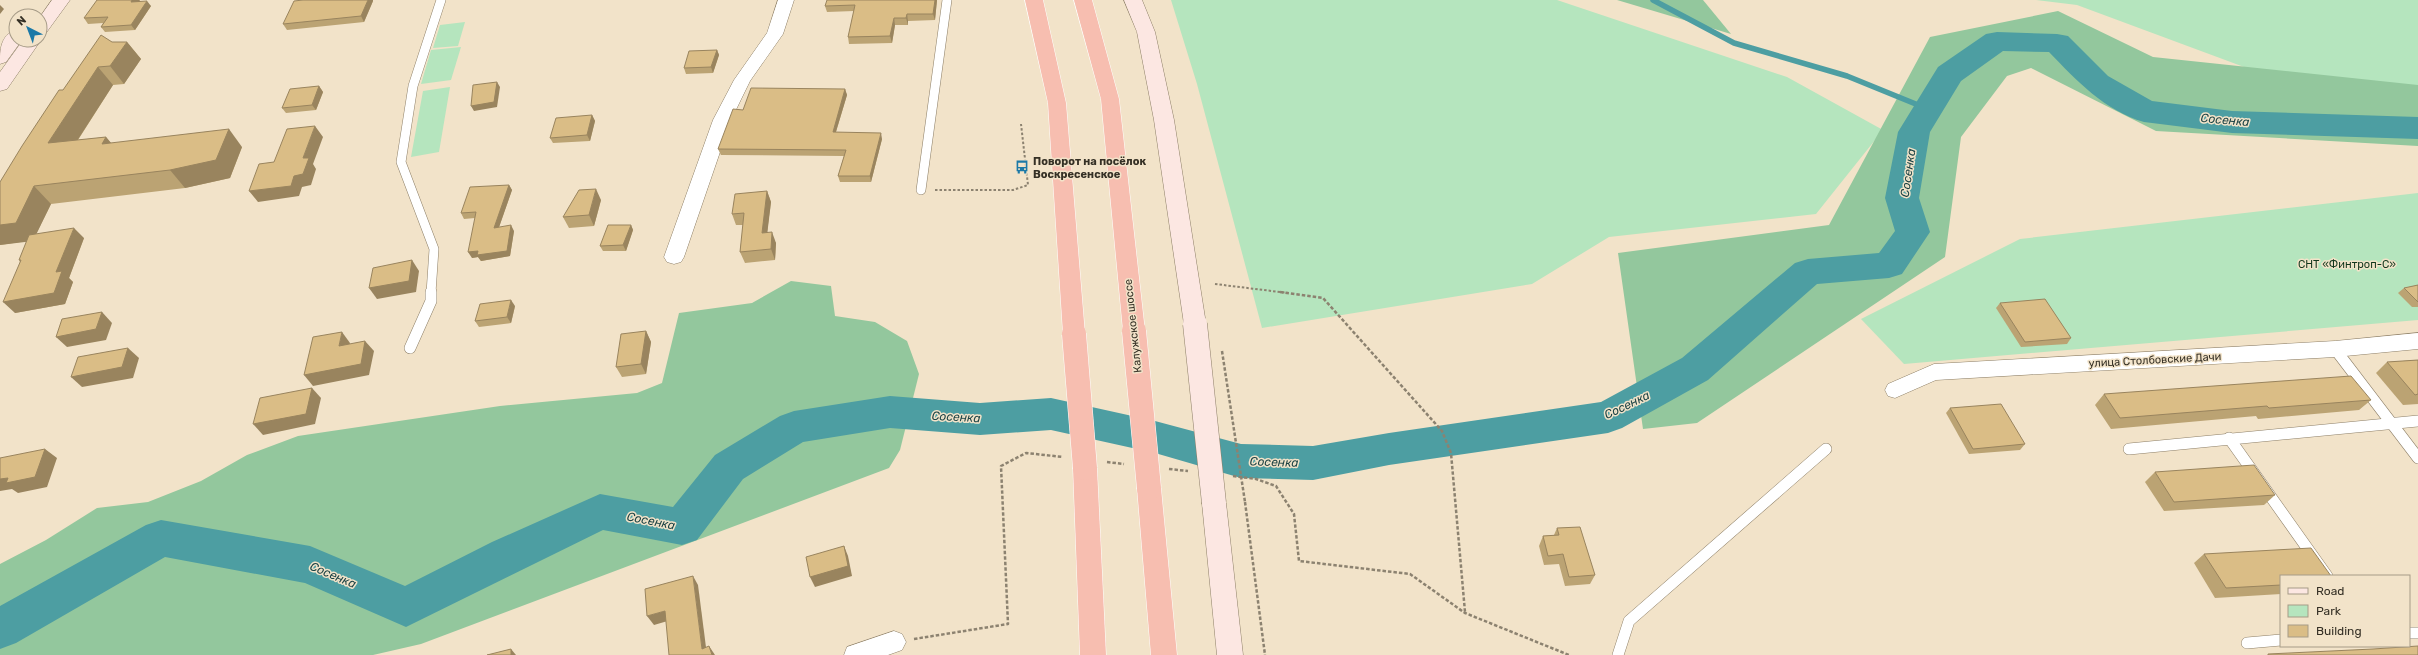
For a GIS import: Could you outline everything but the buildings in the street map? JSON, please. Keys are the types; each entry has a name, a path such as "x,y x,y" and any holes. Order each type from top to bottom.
{"highway":[{"path":"1034,0 1057,104 1085,468 1093,655"},
{"name":"Калужское шоссе","path":"1083,0 1094,31 1110,99 1134,331 1164,655"}],"main road":[{"path":"48,18 61,0"},
{"path":"1133,2 1146,32 1164,120 1195,324 1230,655"},
{"path":"0,58 8,47"},
{"path":"0,85 26,48"}],"street":[{"path":"674,257 722,120 742,80 775,34 786,0"},
{"name":"улица Столбовские Дачи","path":"1895,390 1934,372 2335,349 2418,341"},
{"path":"856,655 894,642"}],"lane":[{"path":"410,348 430,301 434,249 401,162 414,86 441,0"},
{"path":"921,190 947,0"},
{"path":"2335,349 2418,458"},
{"path":"2129,449 2229,438 2418,421"},
{"path":"2229,438 2325,575"},
{"path":"1618,655 1630,621 1826,449"},
{"path":"2247,643 2280,640"}],"path":[{"path":"921,190 1013,190 1028,185 1021,124"},
{"path":"1215,284 1323,298 1442,431 1451,453 1465,613"},
{"path":"1221,343 1245,502 1265,655"}],"green space":[{"path":"1171,0 1557,0 1787,77 1883,130 1816,214 1609,237 1532,284 1262,328 1197,84"},
{"path":"1617,0 1703,0 1731,34"},
{"path":"2036,0 2418,0 2418,113 2271,77 2077,5"},
{"path":"2058,11 2153,57 2418,85 2418,146 2156,131 2031,68 2007,76 1961,137 1945,257 1697,423 1643,429 1618,253 1829,225 1930,37"},
{"path":"465,22 458,46 433,48 440,25"},
{"path":"461,47 451,80 421,84 431,50"},
{"path":"450,87 439,152 411,157 423,91"},
{"name":"СНТ «Финтроп-С»","path":"2418,193 2418,320 1904,364 1861,319 2020,239"},
{"path":"791,281 831,286 835,316 875,322 907,341 919,374 900,450 889,468 421,644 373,655 0,655 0,564 46,540 97,508 148,502 201,481 247,455 298,436 500,406 637,393 662,383 679,313 752,303"}],"waterway":[{"path":"1653,0 1734,43 1847,76 1928,109"},
{"name":"Сосенка","path":"0,629 161,538 310,565 406,607 507,555 600,512 682,527 729,467 794,427 890,412 980,419 1051,414 1155,437 1241,461 1313,463 1389,449 1608,417 1695,369 1808,272 1889,265 1913,232 1902,198 1914,132 1949,74 1997,41 2057,43 2097,83 2144,111 2232,122 2418,128"}],"place":[{"name":"Поворот на посёлок Воскресенское","path":"1022,167"}]}
